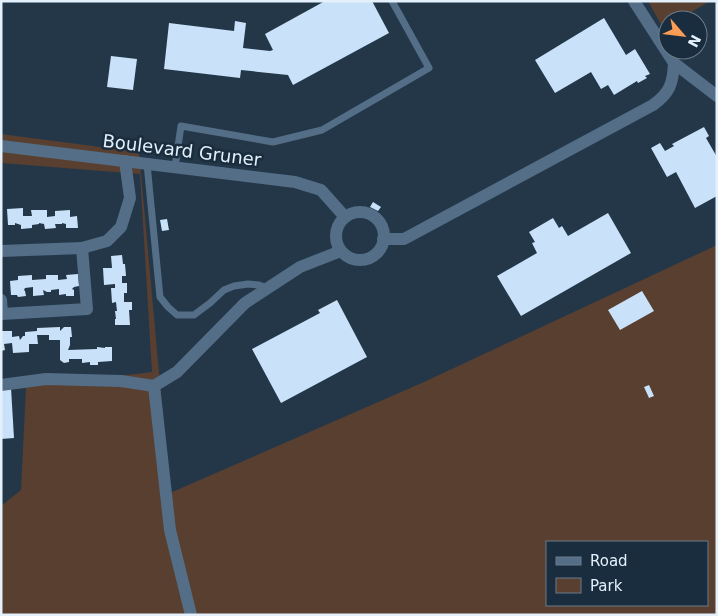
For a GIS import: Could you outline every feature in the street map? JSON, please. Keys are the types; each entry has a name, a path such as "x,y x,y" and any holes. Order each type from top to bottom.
{"street":[{"path":"634,1 674,63 717,96"},
{"path":"383,239 404,239 653,105 662,99 669,90 673,78 674,63"},
{"name":"Boulevard Gruner","path":"1,146 296,182 321,190 345,218"},
{"path":"1,251 82,248 107,241 121,227 130,198 125,161"},
{"path":"360,212 375,218 383,231 383,239 381,247 376,253 370,258 362,260 347,256 341,251 336,237 340,223 352,214 360,212"},
{"path":"1,300 2,314 87,310 82,248"},
{"path":"1,385 46,379 121,381 154,386 177,372 245,303 300,266 341,251"},
{"path":"154,386 170,530 191,615"}],"lane":[{"path":"175,167 181,126 273,142 322,130 429,68 392,1"},
{"path":"147,164 160,297 168,307 177,315 194,315 224,290 234,286 248,284 268,288"}],"green space":[{"path":"648,1 710,1 695,10 658,10 658,19"},
{"path":"1,134 139,152 170,493 424,382 717,245 717,615 1,615 1,506 21,490 26,387 152,372 140,174 1,163"}],"building":[{"path":"325,1 372,1 389,33 293,85 288,75 241,70 240,78 164,69 169,23 234,31 235,21 246,23 243,48 270,51 273,50 265,34"},
{"path":"604,18 626,55 635,49 650,74 645,76 647,78 638,83 637,81 614,95 608,85 601,89 591,72 555,93 535,60"},
{"path":"111,56 137,59 133,90 107,87"},
{"path":"704,127 709,136 706,138 717,157 717,196 695,208 676,172 667,177 651,148 660,143 665,151 674,146 672,144"},
{"path":"373,202 381,207 378,211 370,207"},
{"path":"23,208 23,216 32,216 31,210 47,210 47,217 55,216 55,211 70,210 70,217 77,216 78,228 66,228 66,224 62,223 55,224 56,228 45,229 44,224 39,223 32,225 32,228 21,229 21,225 15,223 15,225 8,225 7,209"},
{"path":"608,213 631,253 521,316 497,276 537,253 532,243 535,242 529,232 553,218 559,228 562,226 568,236"},
{"path":"167,219 169,230 162,231 160,220"},
{"path":"122,255 126,276 122,276 122,283 127,283 127,293 124,293 124,302 132,302 132,310 129,310 130,325 115,325 115,311 117,311 116,302 112,303 111,288 115,288 115,284 104,285 103,268 112,268 111,256"},
{"path":"78,274 79,286 72,289 74,290 74,296 59,295 59,289 51,290 51,292 43,290 44,295 33,296 33,287 25,288 26,296 18,297 17,295 11,295 10,281 18,280 18,276 32,275 32,280 46,279 46,275 58,275 58,280 67,279 66,275"},
{"path":"642,291 654,311 620,330 608,310"},
{"path":"337,300 367,357 281,403 252,349 320,313 318,310"},
{"path":"60,327 60,331 64,327 71,327 72,337 70,337 68,350 112,347 112,361 98,362 98,365 90,365 90,362 82,363 82,359 69,359 69,362 64,363 60,360 60,340 49,340 49,335 37,335 38,344 29,344 29,352 13,353 12,343 4,344 5,350 1,351 1,331 12,331 12,337 19,336 20,340 25,336 25,332 37,331 37,328"},
{"path":"649,385 654,396 649,398 644,387"},
{"path":"11,388 14,438 1,439 1,390"}]}
